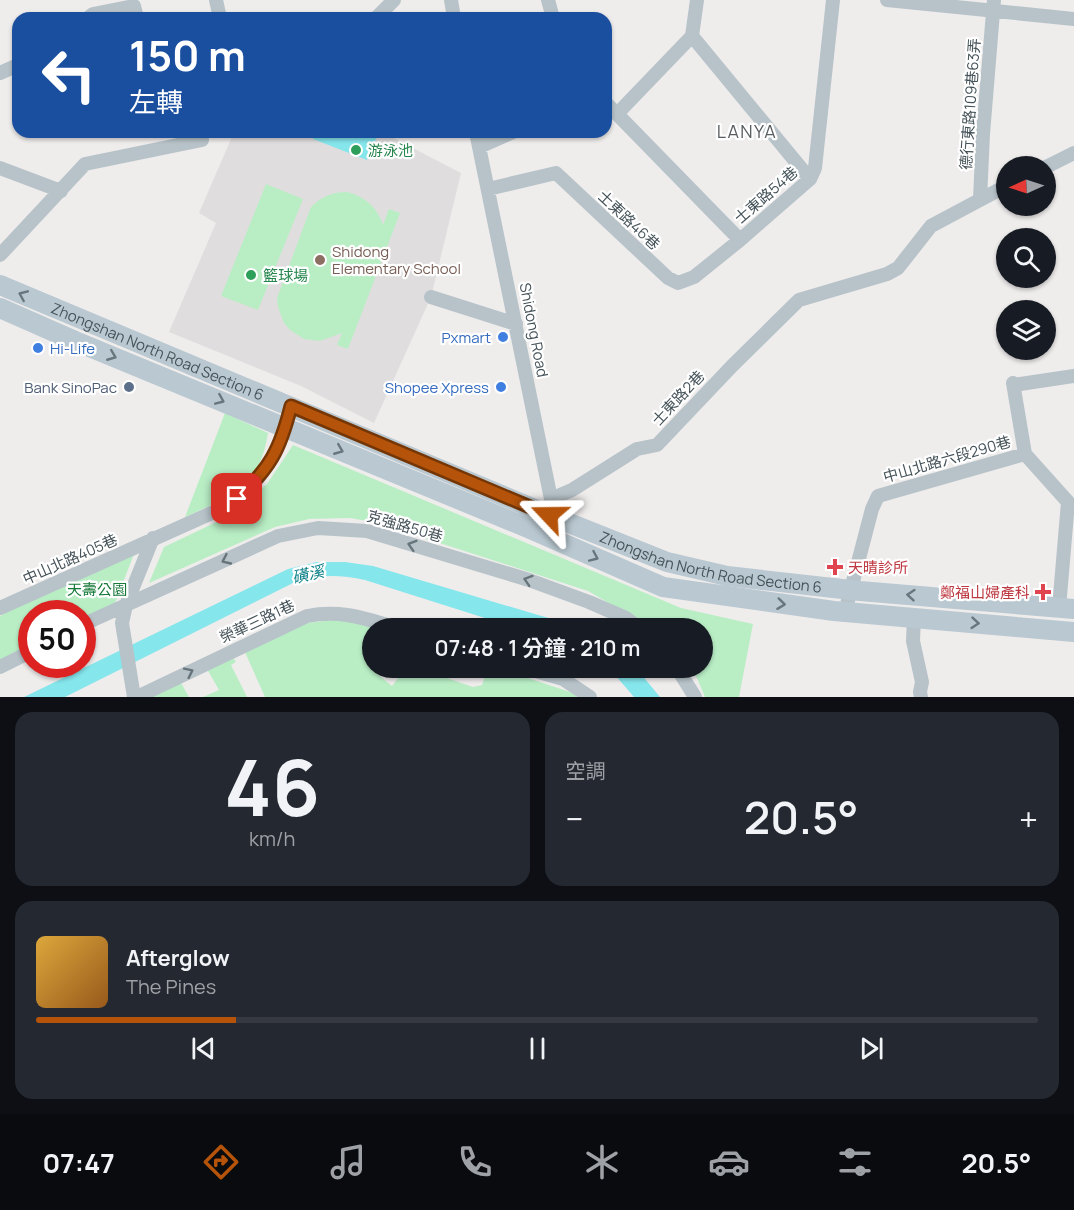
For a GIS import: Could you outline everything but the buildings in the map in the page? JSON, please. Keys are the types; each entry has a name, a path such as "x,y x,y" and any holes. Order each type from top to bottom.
{"main road":[{"name":"Zhongshan North Road Section 6","path":"0,285 291,406 550,507 667,562 727,576 850,590 1067,609"},
{"name":"Zhongshan North Road Section 6","path":"0,308 540,533 663,587 845,612 1074,632"}],"street":[{"path":"381,12 394,0"},
{"path":"618,114 692,36 697,0"},
{"name":"士東路54巷","path":"612,108 740,240 810,179 815,168 833,0"},
{"path":"887,0 994,5 1074,19"},
{"name":"德行東路109巷63弄","path":"980,199 994,5"},
{"path":"692,36 810,179"},
{"path":"0,255 85,164 202,140 202,138"},
{"name":"Shidong Road","path":"477,138 516,324 550,507"},
{"path":"479,147 499,138"},
{"path":"1056,162 1074,153"},
{"path":"0,168 61,190"},
{"name":"士東路46巷","path":"488,189 556,173 668,278 678,283 694,277 740,240"},
{"name":"士東路2巷","path":"550,507 572,490 637,449 657,445 799,300 887,274 898,268 931,226 996,191"},
{"path":"431,297 516,324"},
{"path":"1067,609 1068,502 1025,454 1014,384 1074,376"},
{"name":"中山北路405巷","path":"0,608 216,511 237,499 259,479 276,453 291,406"},
{"path":"845,612 878,496 1025,454"},
{"path":"540,533 550,507"},
{"name":"克強路50巷","path":"96,619 278,536 295,531 333,527 367,531 529,580 626,618"},
{"path":"134,693 122,623 126,605 153,538"},
{"name":"榮華三路1巷","path":"134,693 307,616 324,613 352,614 365,618"},
{"path":"914,618 913,641 922,682 921,697"},
{"path":"0,667 18,658"},
{"path":"560,678 590,697"},
{"path":"683,678 695,697"}],"shaded area":[{"name":"Shidong Elementary School","path":"231,138 394,138 461,173 431,297 374,423 301,386 169,332 216,223 199,213"}],"green space":[{"path":"266,184 303,199 258,310 221,296"},
{"path":"347,192 370,204 378,213 383,225 389,209 400,213 348,349 337,345 342,333 320,341 304,339 290,330 284,323 277,298 311,207 328,195"},
{"path":"225,413 268,433 262,456 256,469 242,485 214,503 185,517"},
{"path":"293,445 681,608 753,624 739,697 705,697 697,678 713,678 713,618 635,618 588,591 378,523 350,518 309,519 275,527 149,583 164,547 225,518 267,484"},
{"name":"天壽公園","path":"120,554 134,554 114,606 96,613 96,600 31,600"},
{"name":"天壽公園","path":"18,607 18,651 0,661 0,616"},
{"path":"342,619 362,624 362,678 382,678 392,686 398,678 447,678 473,687 482,685 484,678 527,678 573,693 577,697 265,697 244,650 307,623"},
{"path":"232,656 236,662 231,665 247,697 203,697 219,690 207,669"},
{"path":"181,683 189,697 151,697"}],"water":[{"name":"游泳池","path":"313,138 376,138 367,160"},
{"name":"磺溪","path":"317,562 345,562 373,566 548,618 485,618 365,580 341,576 301,579 65,697 24,697 63,678 96,678 96,662 288,569"},
{"path":"618,678 644,678 660,697 634,697"}],"place":[{"name":"游泳池","path":"356,150"},
{"name":"Shidong Elementary School","path":"320,260"},
{"name":"籃球場","path":"251,275"},
{"name":"Pxmart","path":"503,337"},
{"name":"Hi-Life","path":"38,348"},
{"name":"Bank SinoPac","path":"129,387"},
{"name":"Shopee Xpress","path":"501,387"},
{"name":"天晴診所","path":"835,567"},
{"name":"鄭福山婦產科","path":"1043,592"}],"district":[{"name":"LANYA","path":"747,131"}],"route":[{"path":"237,499 259,479 276,453 291,406 549,515"}]}
